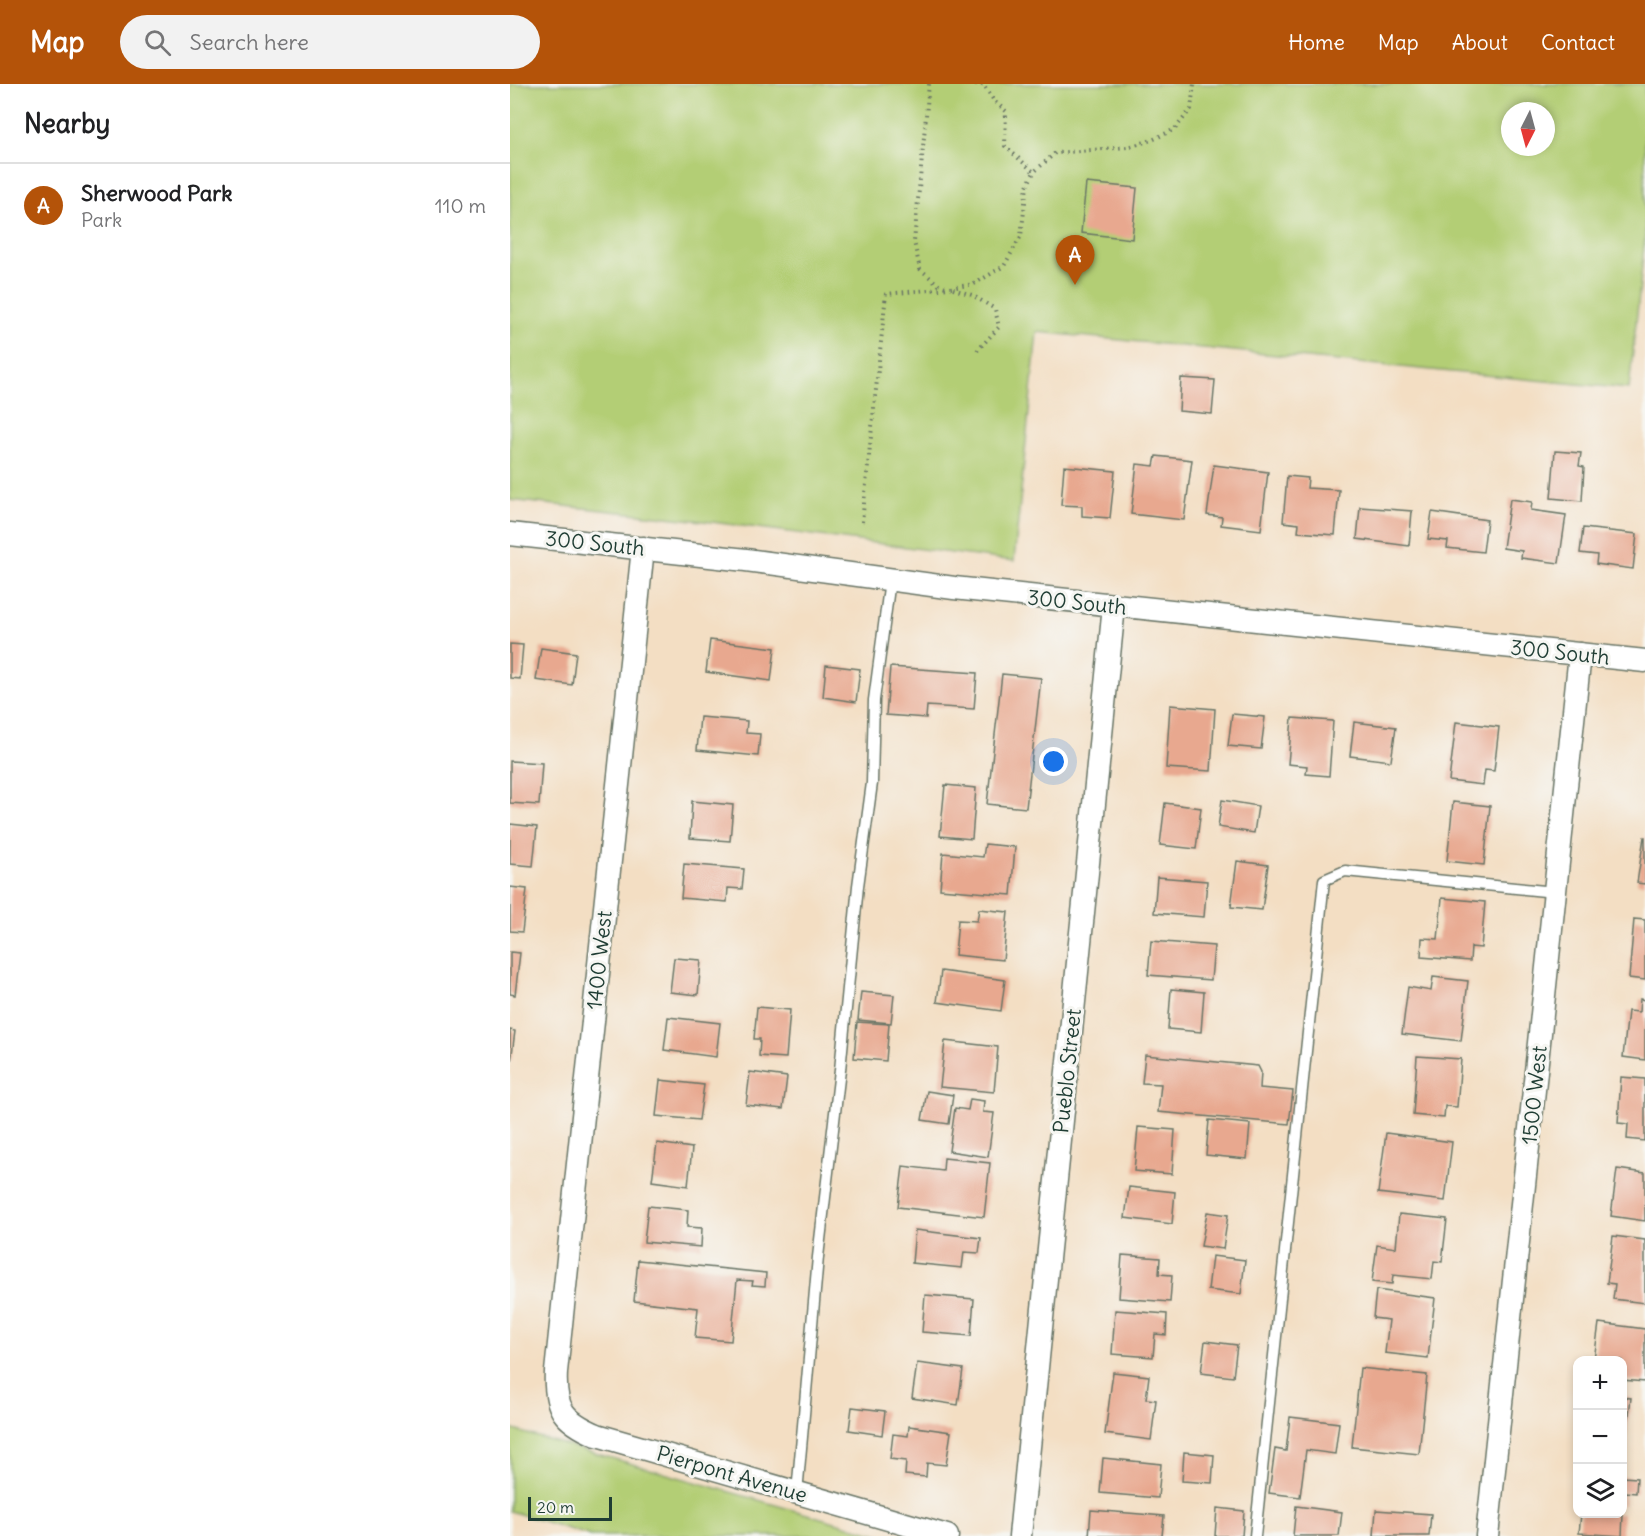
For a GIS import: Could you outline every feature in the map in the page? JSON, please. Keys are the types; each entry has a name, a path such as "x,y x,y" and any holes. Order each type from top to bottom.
{"street":[{"name":"300 South","path":"510,534 746,560 890,580 1114,606 1645,661"},
{"name":"1400 West","path":"556,1372 643,548"},
{"name":"Pueblo Street","path":"1020,1536 1114,606"},
{"name":"1500 West","path":"1487,1536 1580,654"},
{"name":"Pierpont Avenue","path":"556,1372 557,1397 561,1410 568,1420 578,1427 947,1536"}],"lane":[{"path":"797,1493 818,1257 840,1070 858,886 872,783 874,700 890,580"},
{"path":"1255,1536 1324,880 1345,871 1555,892"}],"path":[{"path":"929,84 914,242 920,269 939,285 972,295 995,309 999,327 975,353"},
{"path":"975,84 984,85 994,101 1006,111 1005,146 1034,171"},
{"path":"862,522 886,294 974,284 1004,266 1021,236 1027,186 1034,171 1055,153 1128,147 1152,140 1175,129 1191,109 1194,84"}],"green space":[{"path":"510,84 1645,84 1645,238 1629,389 1037,332 1014,561 712,522 510,500"},
{"path":"510,1429 884,1536 591,1536 510,1511"}],"building":[{"path":"1086,183 1137,188 1132,239 1081,233"},
{"path":"1181,378 1215,380 1212,414 1179,411"},
{"path":"1555,451 1581,453 1579,466 1584,467 1582,501 1551,498"},
{"path":"1156,456 1192,460 1184,520 1131,514 1137,464 1154,466"},
{"path":"1214,465 1268,472 1261,530 1221,525 1222,517 1207,515"},
{"path":"1064,466 1115,471 1110,518 1082,516 1082,506 1061,505"},
{"path":"1287,476 1308,478 1307,488 1339,490 1335,535 1298,532 1299,524 1283,522"},
{"path":"1510,499 1532,502 1531,510 1566,515 1559,563 1521,558 1522,551 1503,548"},
{"path":"1360,507 1412,511 1409,546 1357,539"},
{"path":"1432,512 1487,520 1483,552 1447,548 1448,541 1428,539"},
{"path":"1583,528 1637,534 1633,569 1596,564 1597,555 1580,553"},
{"path":"710,640 775,648 771,681 706,672"},
{"path":"510,644 523,645 520,679 510,678"},
{"path":"541,648 576,653 572,685 536,680"},
{"path":"826,665 860,669 856,702 823,697"},
{"path":"890,667 977,673 974,709 927,706 926,718 886,715"},
{"path":"1002,674 1041,678 1026,808 987,804"},
{"path":"1170,705 1215,709 1211,771 1166,768"},
{"path":"1232,714 1265,717 1261,749 1228,746"},
{"path":"700,717 747,721 746,733 760,734 758,756 697,750"},
{"path":"1292,718 1333,721 1329,776 1306,774 1307,766 1288,764"},
{"path":"1354,722 1396,727 1391,761 1350,756"},
{"path":"1456,722 1499,727 1494,771 1485,770 1483,785 1449,781"},
{"path":"510,761 542,763 539,805 510,803"},
{"path":"945,785 976,788 972,839 940,836"},
{"path":"1222,800 1258,806 1254,833 1218,827"},
{"path":"692,801 733,805 730,841 690,838"},
{"path":"1453,802 1490,806 1484,865 1447,861"},
{"path":"1165,803 1201,808 1196,849 1160,845"},
{"path":"510,824 537,827 533,866 510,864"},
{"path":"1645,837 1645,884 1637,883"},
{"path":"985,844 1015,847 1011,895 940,889 943,853 983,857"},
{"path":"1237,861 1268,865 1262,910 1231,907"},
{"path":"684,864 744,869 742,889 728,888 727,902 681,898"},
{"path":"1157,877 1207,881 1204,917 1154,913"},
{"path":"510,887 527,889 522,932 510,931"},
{"path":"1442,898 1485,902 1481,948 1471,947 1470,961 1421,957 1422,938 1438,939"},
{"path":"979,909 1008,912 1003,960 955,955 958,920 977,921"},
{"path":"1634,919 1645,920 1645,980 1629,978"},
{"path":"1151,941 1214,946 1211,980 1148,975"},
{"path":"510,952 520,953 515,995 510,994"},
{"path":"674,958 701,960 698,995 670,992"},
{"path":"941,971 1005,980 1001,1011 937,1002"},
{"path":"1433,977 1468,981 1461,1041 1402,1034 1408,987 1431,991"},
{"path":"1171,989 1204,992 1201,1032 1168,1029"},
{"path":"861,992 894,995 891,1023 858,1020"},
{"path":"1640,999 1645,1000 1645,1060 1623,1057 1628,1011 1639,1012"},
{"path":"757,1007 790,1010 786,1058 759,1056 760,1039 754,1039"},
{"path":"668,1017 720,1023 716,1057 664,1050"},
{"path":"857,1022 889,1024 886,1061 854,1058"},
{"path":"510,1030 515,1031 511,1062 510,1062"},
{"path":"945,1041 998,1047 994,1092 940,1087"},
{"path":"1145,1055 1258,1066 1261,1072 1260,1088 1293,1091 1289,1124 1158,1112 1161,1084 1142,1083"},
{"path":"1417,1056 1461,1059 1457,1107 1445,1106 1444,1118 1413,1115"},
{"path":"750,1072 787,1077 783,1109 746,1105"},
{"path":"1621,1077 1645,1079 1645,1141 1627,1139 1628,1124 1618,1123"},
{"path":"660,1080 704,1085 699,1120 656,1116"},
{"path":"927,1091 953,1095 949,1124 922,1120"},
{"path":"970,1099 984,1101 983,1112 994,1113 988,1157 949,1151 955,1108 968,1110"},
{"path":"1209,1120 1250,1124 1247,1159 1206,1155"},
{"path":"1138,1127 1175,1130 1172,1174 1134,1171"},
{"path":"1386,1133 1452,1142 1445,1201 1378,1193"},
{"path":"657,1143 692,1148 688,1186 652,1181"},
{"path":"944,1158 990,1163 984,1217 898,1207 903,1166 943,1171"},
{"path":"1617,1169 1645,1173 1645,1221 1611,1216"},
{"path":"1129,1187 1175,1192 1172,1224 1125,1218"},
{"path":"648,1206 688,1210 687,1227 702,1228 701,1247 644,1242"},
{"path":"1207,1212 1228,1215 1223,1249 1201,1246"},
{"path":"1399,1214 1447,1219 1442,1262 1434,1261 1432,1279 1393,1275 1392,1284 1372,1282 1377,1245 1396,1248"},
{"path":"915,1230 981,1238 979,1253 964,1252 962,1268 912,1263"},
{"path":"1613,1236 1645,1240 1645,1303 1613,1299 1615,1284 1607,1283"},
{"path":"1122,1255 1160,1258 1159,1274 1172,1275 1170,1302 1119,1298"},
{"path":"1212,1256 1245,1260 1241,1294 1208,1290"},
{"path":"638,1260 766,1273 765,1286 752,1285 753,1281 737,1280 731,1341 695,1338 698,1308 634,1301"},
{"path":"1376,1290 1435,1298 1428,1358 1385,1353 1389,1320 1373,1318"},
{"path":"925,1295 974,1299 971,1336 922,1332"},
{"path":"1115,1310 1167,1314 1166,1335 1155,1334 1153,1357 1112,1354"},
{"path":"1599,1323 1645,1329 1645,1382 1627,1380 1627,1356 1595,1356"},
{"path":"1205,1341 1237,1345 1233,1377 1201,1373"},
{"path":"917,1363 963,1369 958,1405 912,1398"},
{"path":"1360,1368 1427,1375 1419,1454 1352,1447"},
{"path":"1113,1372 1149,1376 1146,1399 1156,1400 1151,1440 1105,1434"},
{"path":"1627,1398 1631,1398 1627,1430"},
{"path":"852,1407 885,1411 882,1435 849,1430"},
{"path":"1290,1417 1339,1423 1335,1454 1306,1450 1300,1497 1269,1493 1275,1449 1286,1451"},
{"path":"909,1426 951,1432 946,1465 927,1463 926,1477 905,1475 906,1461 890,1459 893,1434 908,1436"},
{"path":"1184,1452 1214,1455 1212,1483 1182,1481"},
{"path":"1103,1458 1161,1464 1158,1498 1100,1493"},
{"path":"1627,1477 1637,1478 1636,1493 1627,1492"},
{"path":"1296,1506 1342,1512 1339,1536 1293,1536"},
{"path":"1217,1508 1244,1511 1242,1536 1215,1536"},
{"path":"1091,1510 1164,1516 1162,1536 1089,1536"},
{"path":"1376,1510 1431,1514 1429,1536 1374,1536"},
{"path":"1581,1518 1623,1518 1622,1536 1579,1533"}],"place":[{"name":"Sherwood Park","path":"1075,285"}]}
